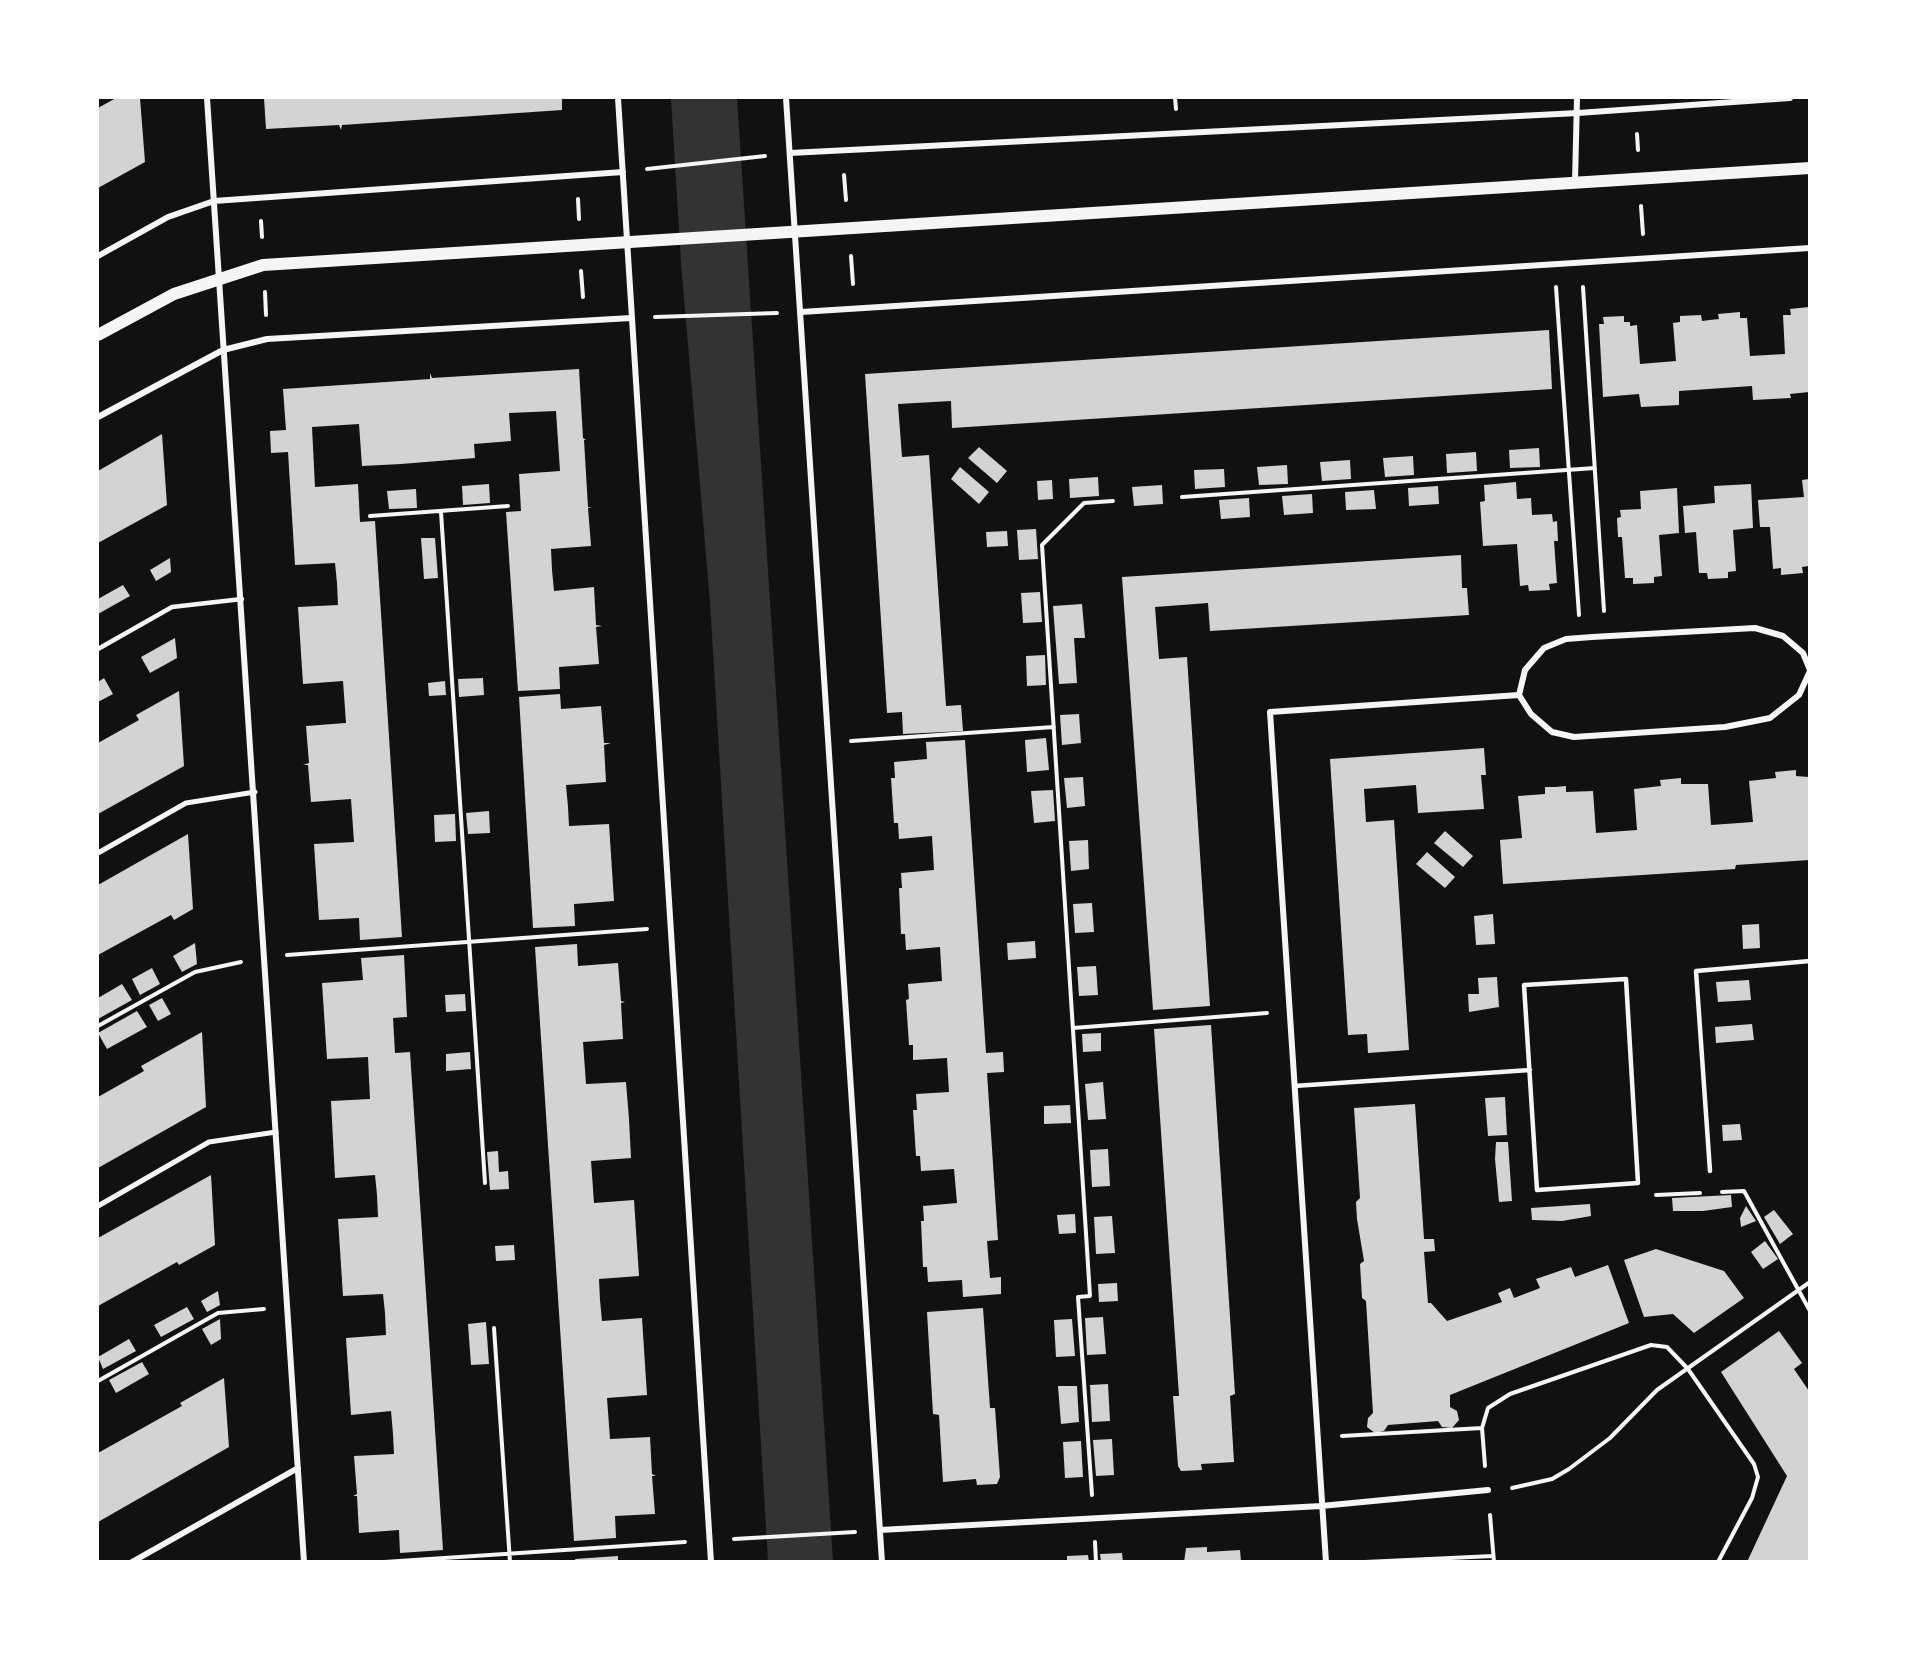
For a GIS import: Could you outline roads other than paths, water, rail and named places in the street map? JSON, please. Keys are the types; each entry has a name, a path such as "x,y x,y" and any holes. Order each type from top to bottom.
{"main road":[{"path":"98,335 174,294 217,278 263,265 1809,168"}],"street":[{"path":"207,98 217,278 255,792 304,1562"},
{"path":"618,98 711,1562"},
{"path":"786,98 882,1562"},
{"path":"1575,182 1577,98"},
{"path":"790,153 1578,113 1790,98"},
{"path":"98,256 168,217 214,201 623,172"},
{"path":"801,312 1809,248"},
{"path":"98,417 223,350 267,339 631,318"},
{"path":"1755,628 1783,636 1803,653 1809,670 1799,695 1770,718 1725,727 1574,737 1552,732 1531,714 1519,695 1525,670 1544,648 1566,639 1755,628"},
{"path":"1326,1562 1270,712 1519,695"},
{"path":"98,853 186,803 255,792"},
{"path":"98,1206 209,1142 276,1132"},
{"path":"132,1562 298,1468"},
{"path":"880,1530 1321,1506 1488,1491"}],"lane":[{"path":"98,649 172,607 242,599"},
{"path":"1710,1172 1696,970 1809,961"},
{"path":"1626,979 1638,1183 1537,1190 1530,1070 1524,985 1626,979"},
{"path":"1294,1086 1530,1070"}]}
